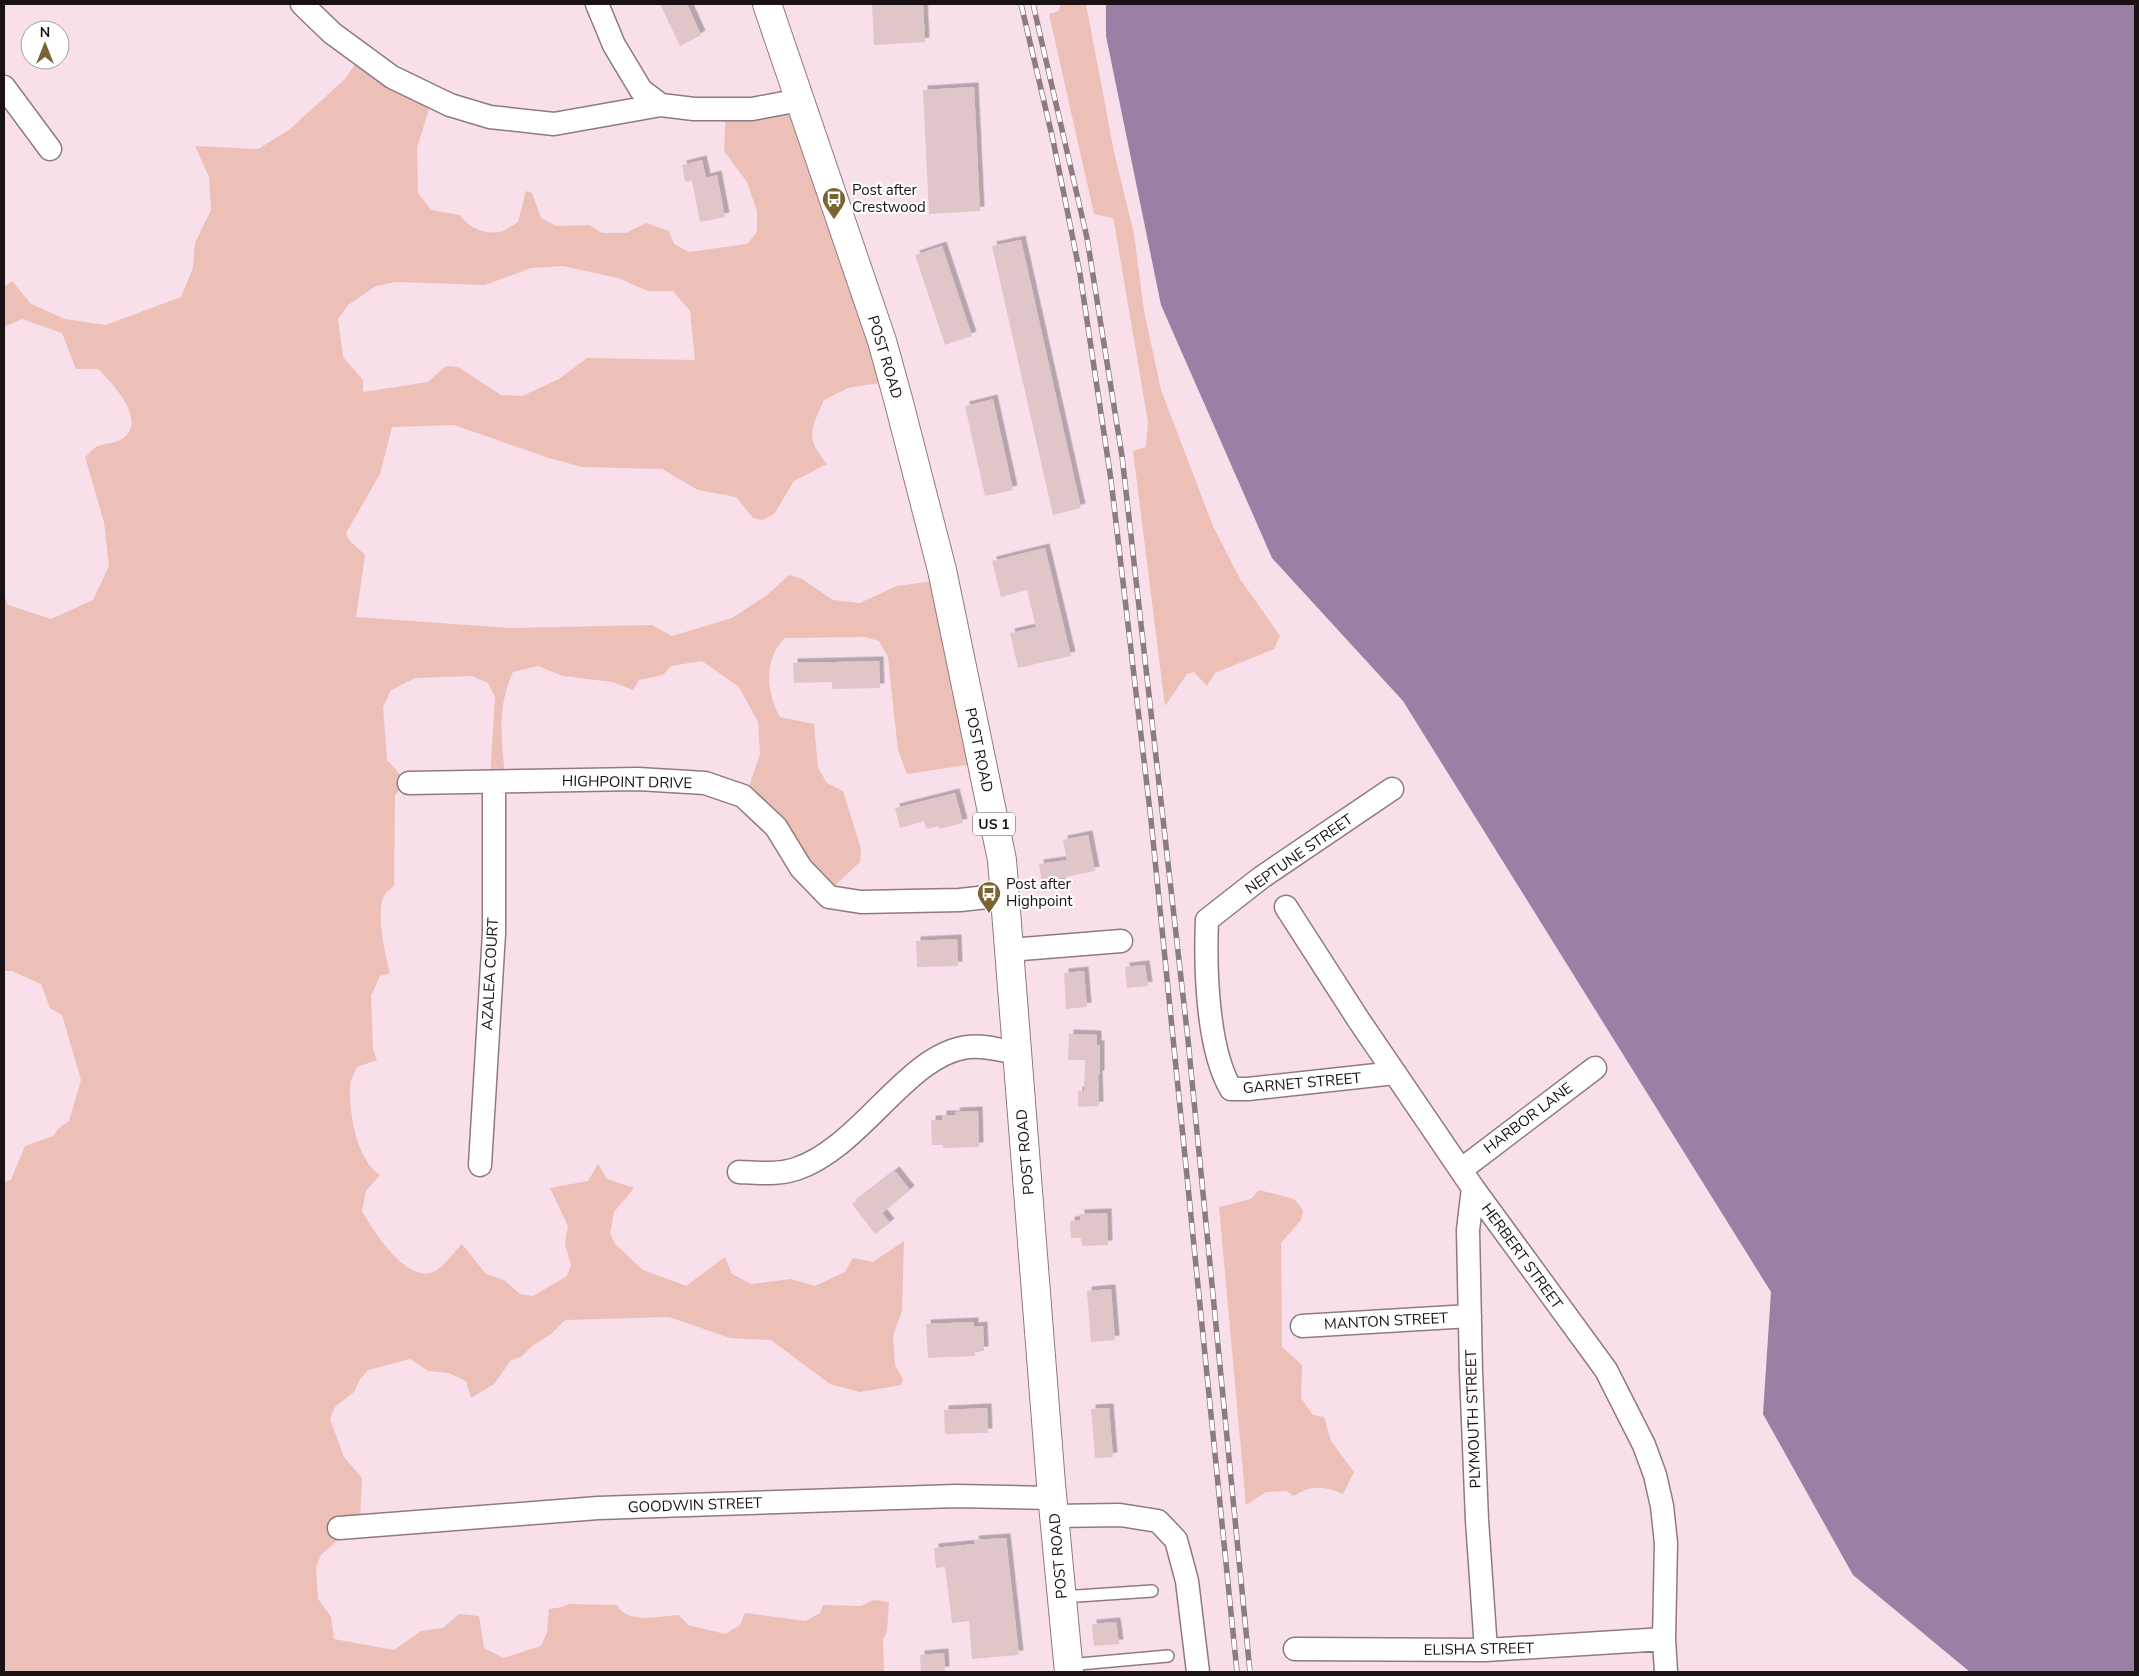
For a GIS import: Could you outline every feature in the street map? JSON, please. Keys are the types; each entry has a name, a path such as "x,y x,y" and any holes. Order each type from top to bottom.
{"main road":[{"name":"POST ROAD","path":"767,4 882,341 898,399 942,570 1002,860 1053,1507 1068,1669"}],"street":[{"path":"302,4 332,33 392,77 450,105 490,117 554,124 661,105 752,110 800,100"},
{"path":"597,4 614,45 641,90 661,105"},
{"path":"4,87 50,149"},
{"name":"HIGHPOINT DRIVE","path":"408,783 638,779 705,783 743,796 776,826 801,868 829,897 862,902 960,900 1005,895"},
{"name":"AZALEA COURT","path":"480,1165 494,934 494,783"},
{"name":"NEPTUNE STREET","path":"1207,920 1262,878 1392,789"},
{"name":"HERBERT STREET","path":"1286,907 1468,1179 1606,1370 1644,1445 1659,1491 1666,1543 1664,1639 1666,1672"},
{"name":"GARNET STREET","path":"1207,920 1205,958 1214,1036 1222,1073 1231,1089 1248,1089 1396,1073"},
{"path":"1010,950 1121,941"},
{"path":"739,1172 775,1174 796,1169 815,1160 851,1136 912,1076 929,1062 948,1052 968,1047 989,1047 1017,1053"},
{"name":"HARBOR LANE","path":"1468,1179 1595,1068"},
{"name":"PLYMOUTH STREET","path":"1468,1179 1470,1316 1477,1520 1486,1650"},
{"name":"MANTON STREET","path":"1302,1326 1470,1316"},
{"name":"GOODWIN STREET","path":"339,1528 598,1508 956,1496 1158,1521 1176,1540 1187,1582 1198,1672"},
{"name":"ELISHA STREET","path":"1295,1649 1486,1650 1664,1639"}],"lane":[{"path":"1062,1597 1152,1591"},
{"path":"1068,1669 1168,1656"}],"shaded area":[{"path":"1061,4 1086,4 1114,152 1134,234 1144,311 1161,390 1213,526 1240,579 1280,636 1274,649 1215,673 1207,686 1194,672 1187,674 1165,706 1133,451 1146,447 1148,422 1113,218 1094,214 1049,14 1059,11"},
{"path":"1106,4 2135,4 2135,1672 1970,1672 1853,1575 1763,1414 1771,1292 1403,701 1272,558 1161,305 1106,36"},
{"path":"361,56 431,102 417,148 418,193 431,210 460,215 468,224 479,230 497,232 505,230 518,222 526,191 532,193 541,218 556,226 589,225 602,233 626,233 646,223 669,231 674,244 689,252 747,244 757,232 757,211 747,182 724,151 726,108 797,100 891,381 848,388 824,400 812,433 815,446 827,464 794,481 774,514 762,520 753,518 736,497 698,490 662,469 582,467 546,457 454,425 392,427 380,474 346,533 349,540 365,555 356,617 509,628 652,625 672,636 732,618 767,595 789,575 802,579 833,600 860,603 897,586 941,580 980,763 907,774 898,750 888,657 879,641 865,637 785,638 778,646 770,666 770,687 775,708 780,717 814,724 818,768 827,783 843,791 861,849 860,862 830,890 746,796 760,754 758,722 739,687 702,661 671,666 663,675 639,680 633,690 612,682 563,676 538,666 513,672 504,699 502,712 505,779 490,779 495,697 488,683 472,676 415,678 391,690 383,707 387,760 407,782 395,795 394,886 385,894 381,911 382,933 390,973 380,976 371,996 373,1050 377,1060 357,1067 350,1085 353,1121 360,1147 372,1168 380,1175 366,1191 362,1211 375,1232 393,1255 404,1265 415,1271 426,1273 437,1270 462,1244 486,1274 504,1280 520,1294 533,1296 567,1276 571,1265 565,1244 568,1226 550,1188 588,1181 598,1164 607,1179 634,1188 614,1212 610,1233 615,1244 643,1270 686,1286 725,1257 732,1274 751,1284 791,1279 815,1286 845,1272 853,1258 873,1262 904,1241 902,1311 893,1336 895,1365 903,1379 901,1385 860,1392 830,1384 771,1340 730,1338 669,1317 565,1320 551,1334 532,1346 521,1357 511,1360 494,1384 471,1398 466,1381 449,1373 428,1371 410,1359 368,1370 360,1379 354,1392 335,1407 330,1419 344,1457 362,1478 360,1520 321,1555 316,1567 318,1599 331,1617 334,1639 394,1650 421,1631 443,1628 459,1614 479,1616 484,1648 503,1658 541,1646 547,1633 549,1609 569,1604 617,1605 628,1615 645,1618 679,1615 688,1625 725,1634 740,1625 745,1613 806,1621 820,1613 823,1605 861,1606 874,1600 889,1602 887,1632 883,1640 884,1672 4,1672 4,1182 11,1180 25,1146 53,1136 59,1128 69,1121 81,1080 62,1015 50,1008 41,984 12,971 4,971 4,595 8,605 51,619 93,600 109,566 104,522 85,457 96,447 122,439 129,431 132,422 125,402 98,369 76,369 62,333 22,319 4,327 4,287 12,281 31,304 65,319 106,325 181,297 193,268 195,243 211,210 209,177 195,146 258,149 289,130 345,79","holes":["563,266 618,278 648,291 673,291 690,311 695,360 587,358 559,379 522,396 501,395 458,367 446,366 428,382 363,392 363,380 343,357 338,319 348,305 376,286 396,282 485,285 531,268"]},
{"path":"1259,1190 1294,1199 1303,1210 1301,1220 1281,1243 1282,1347 1302,1365 1301,1398 1313,1415 1324,1417 1331,1441 1354,1472 1343,1494 1324,1488 1312,1488 1294,1496 1286,1491 1266,1492 1246,1505 1219,1207 1251,1199"}],"building":[{"path":"660,4 687,4 701,35 680,46"},
{"path":"872,4 923,4 925,42 874,45"},
{"path":"974,87 980,211 929,214 923,90"},
{"path":"702,160 706,178 717,175 725,217 700,222 692,181 685,182 682,165"},
{"path":"1021,240 1081,508 1053,515 992,246"},
{"path":"942,246 972,336 945,345 915,255"},
{"path":"993,399 1013,490 985,496 965,406"},
{"path":"1045,548 1071,656 1018,668 1010,633 1036,627 1027,590 1001,597 992,561"},
{"path":"879,661 880,688 832,689 832,682 794,683 793,663"},
{"path":"955,793 963,823 939,829 939,826 926,829 924,821 900,828 895,808"},
{"path":"1088,835 1095,871 1060,878 1062,890 1043,892 1039,864 1067,860 1063,840"},
{"path":"957,939 958,966 917,967 916,941"},
{"path":"1145,965 1148,986 1127,988 1125,967"},
{"path":"1084,971 1087,1007 1066,1009 1064,973"},
{"path":"1069,1034 1097,1035 1097,1045 1100,1045 1100,1075 1098,1075 1099,1106 1078,1107 1078,1091 1084,1091 1085,1060 1068,1060"},
{"path":"978,1111 979,1147 943,1148 943,1145 932,1145 931,1120 942,1120 942,1115 956,1115 955,1112"},
{"path":"895,1171 910,1190 882,1213 890,1223 875,1234 852,1204"},
{"path":"1107,1213 1108,1245 1082,1246 1081,1238 1071,1238 1070,1221 1080,1220 1080,1214"},
{"path":"1111,1289 1115,1340 1091,1342 1087,1291"},
{"path":"974,1322 974,1327 983,1326 984,1351 975,1351 975,1356 928,1358 926,1324"},
{"path":"987,1408 988,1433 945,1434 944,1410"},
{"path":"1109,1408 1113,1457 1095,1458 1091,1409"},
{"path":"1006,1538 1019,1655 972,1659 969,1621 952,1623 945,1567 936,1568 934,1548 975,1544 974,1540"},
{"path":"1116,1622 1119,1644 1094,1646 1092,1624"},
{"path":"944,1653 945,1671 921,1672 920,1655"}],"railway":[{"path":"1021,4 1053,140 1080,274 1111,480 1151,820 1237,1672"},
{"path":"1033,4 1087,238 1122,456 1188,1040 1250,1672"}],"place":[{"name":"Post after Crestwood","path":"834,220"},
{"name":"Post after Highpoint","path":"989,914"}]}
